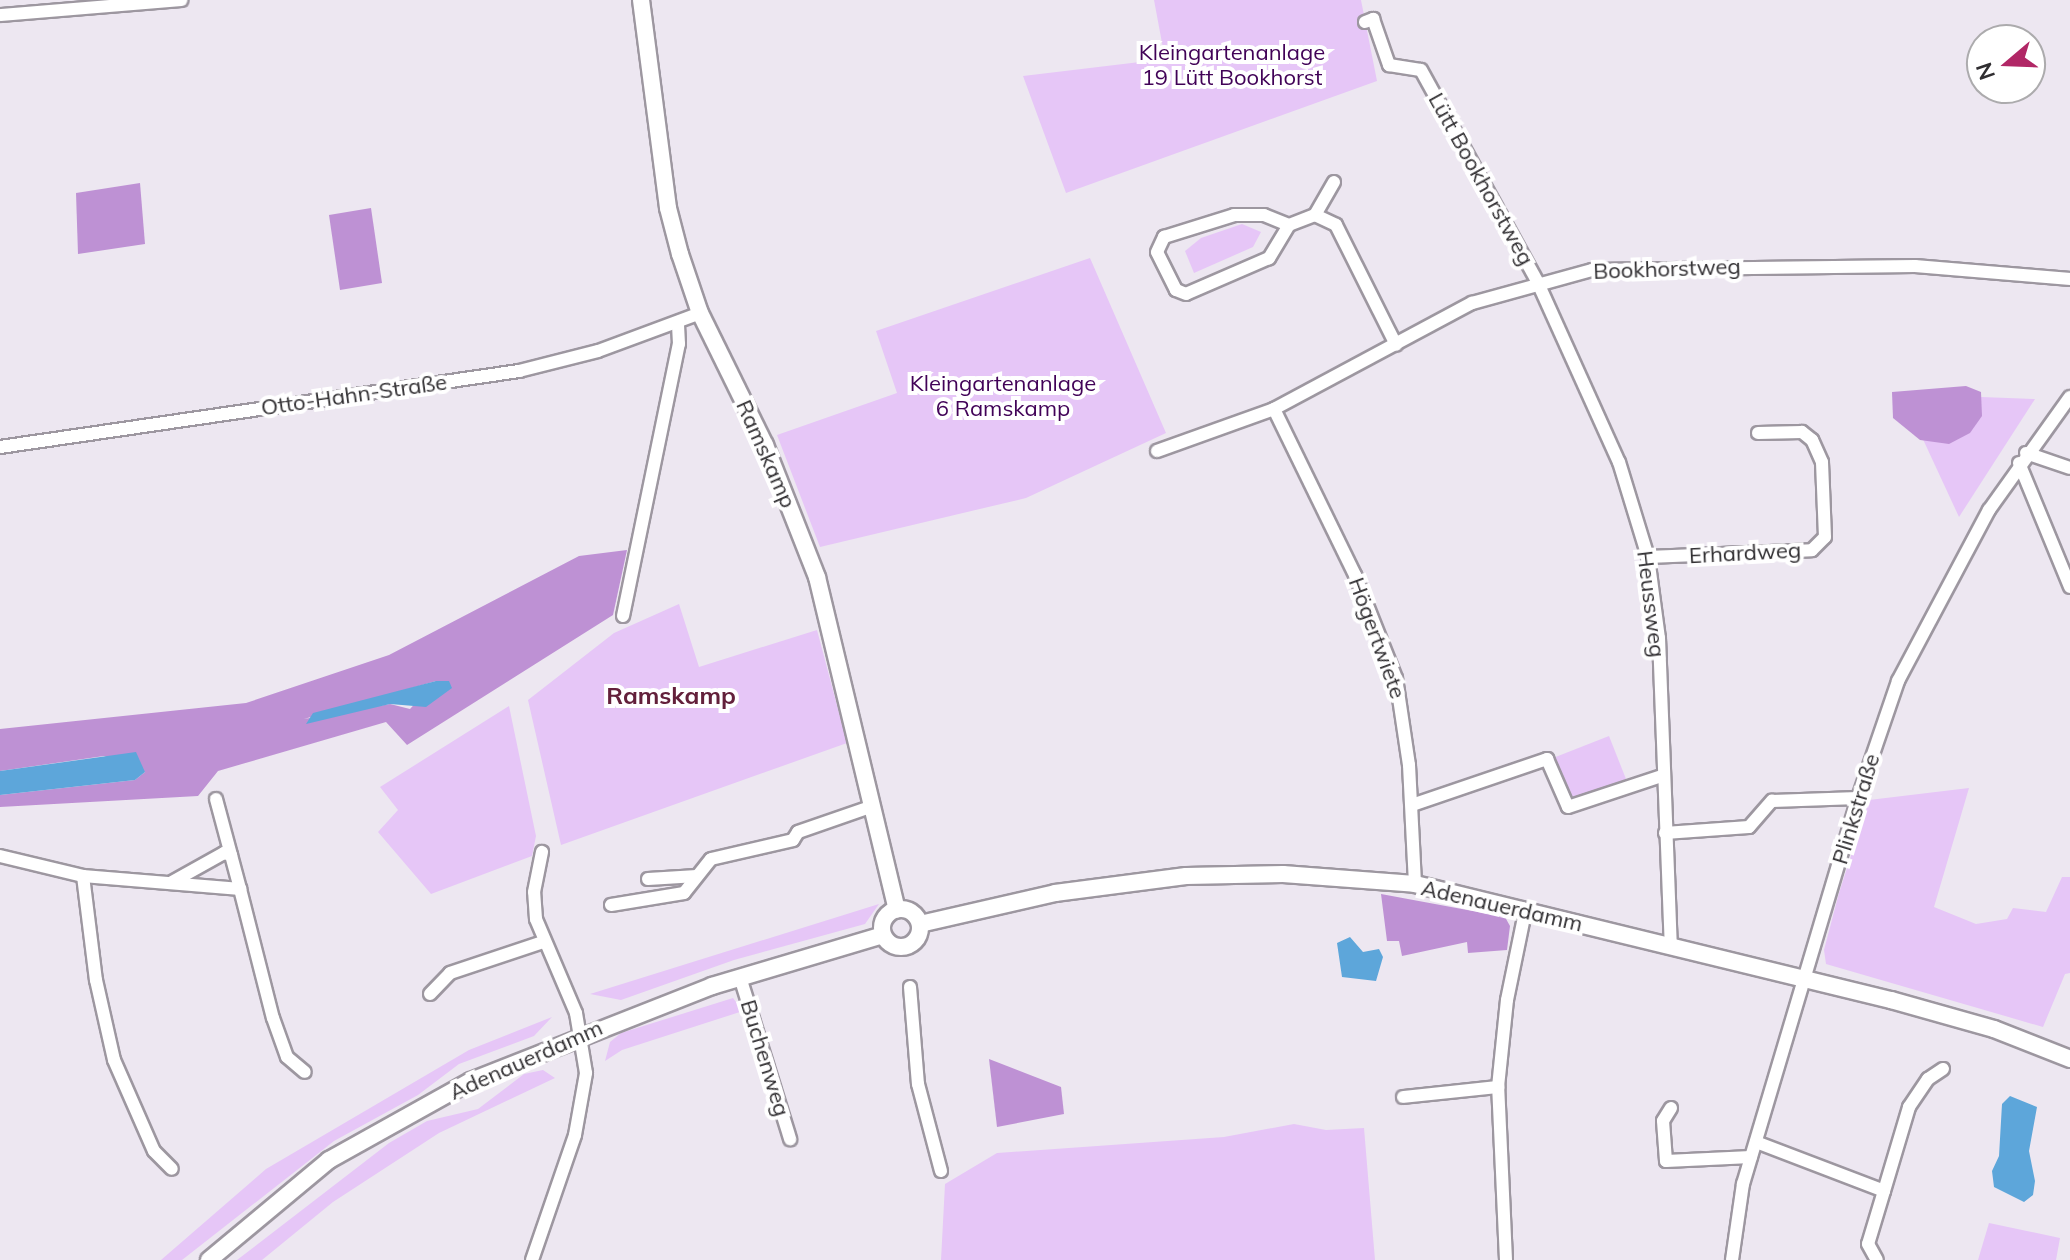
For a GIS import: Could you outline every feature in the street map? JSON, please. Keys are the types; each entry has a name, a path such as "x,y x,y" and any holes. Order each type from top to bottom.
{"street":[{"path":"0,15 181,0"},
{"name":"Ramskamp","path":"641,0 668,208 700,313 765,445 811,558 897,909"},
{"name":"Lütt Bookhorstweg","path":"1365,22 1373,19 1389,65 1421,70 1538,283"},
{"path":"1289,225 1264,215 1234,215 1164,237 1157,252 1176,290 1186,294 1269,258 1289,225 1315,215 1334,182"},
{"path":"1315,215 1336,225 1396,345"},
{"name":"Bookhorstweg","path":"1157,451 1274,409 1472,303 1592,270 1915,266 2070,279"},
{"name":"Heussweg","path":"1538,283 1619,462 1648,557 1659,638 1671,945"},
{"name":"Otto-Hahn-Straße","path":"0,447 519,371 678,323 700,313"},
{"path":"623,616 679,344 678,323"},
{"name":"Plinkstraße","path":"1732,1260 1737,1211 1751,1157 1858,798 1898,681 1955,566 2022,458 2070,397"},
{"name":"Högertwiete","path":"1274,409 1389,657 1404,711 1415,884"},
{"name":"Erhardweg","path":"1648,557 1812,550 1825,537 1822,462 1812,440 1802,432 1758,433"},
{"path":"2022,458 2070,468"},
{"path":"2022,458 2070,587"},
{"path":"1412,805 1547,759 1568,807 1662,776"},
{"path":"1665,833 1749,827 1772,801 1858,798"},
{"path":"216,799 273,1018 287,1057 305,1072"},
{"path":"611,905 684,893 711,859 793,840 798,832 873,806"},
{"path":"532,1260 584,1103 581,1033 543,942 534,892 542,852"},
{"path":"169,884 211,856 231,855"},
{"path":"0,856 83,876 240,889"},
{"name":"Adenauerdamm","path":"209,1260 329,1160 471,1081 581,1033 740,977 883,935 892,945 906,947 919,936 920,924 1055,893 1186,876 1283,874 1415,884 1671,945 1994,1029 2070,1059"},
{"path":"83,876 96,980 114,1060 154,1151 172,1169"},
{"path":"648,879 697,876"},
{"path":"883,935 886,916 897,909 909,910 920,924"},
{"path":"1506,1260 1498,1087 1508,991 1525,912"},
{"path":"430,994 450,973 543,942"},
{"name":"Buchenweg","path":"740,977 790,1139"},
{"path":"910,987 918,1084 941,1171"},
{"path":"1877,1260 1868,1244 1909,1107 1928,1079 1943,1069"},
{"path":"1403,1097 1498,1087"},
{"path":"1671,1108 1663,1121 1666,1161 1751,1157"},
{"path":"1756,1142 1884,1191"}],"green space":[{"name":"Kleingartenanlage 19 Lütt Bookhorst","path":"1154,0 1361,0 1377,81 1066,193 1023,76 1165,59"},
{"path":"1242,224 1261,232 1253,247 1194,273 1185,251 1201,238"},
{"name":"Kleingartenanlage 6 Ramskamp","path":"1090,258 1166,433 1026,498 820,547 777,435 897,393 876,331"},
{"path":"1902,394 2035,399 1959,517"},
{"path":"679,604 699,667 817,630 847,743 561,845 528,700 614,633"},
{"path":"509,706 536,836 532,856 431,894 378,832 398,810 380,787"},
{"path":"1609,736 1626,779 1570,801 1553,758"},
{"path":"1969,788 1934,907 1976,924 2007,919 2013,908 2046,912 2062,877 2070,877 2070,973 2065,974 2043,1027 1826,964 1824,950 1869,800"},
{"path":"879,904 865,924 734,960 621,1000 590,994"},
{"path":"733,998 743,1011 622,1050 605,1061 610,1042 621,1033"},
{"path":"552,1017 534,1036 459,1064 418,1095 334,1141 182,1260 161,1260 266,1169 469,1050"},
{"path":"543,1070 555,1078 439,1133 333,1202 262,1260 237,1260 389,1143 427,1121 478,1109 524,1074"},
{"path":"1294,1124 1326,1130 1364,1128 1375,1260 941,1260 945,1184 997,1153 1224,1137"},
{"path":"1989,1223 2060,1238 2056,1260 1978,1260"}],"shaded area":[{"path":"140,183 145,244 78,254 76,193"},
{"path":"371,208 382,283 340,290 329,215"},
{"path":"1966,386 1981,392 1982,416 1970,433 1949,444 1920,440 1893,418 1892,392"},
{"path":"627,550 613,615 407,745 386,722 218,771 198,796 0,807 0,795 135,780 145,772 104,756 0,771 0,729 246,703 389,655 579,556","holes":["436,681 410,709 390,704 304,719"]},
{"path":"1381,894 1505,917 1510,926 1507,950 1468,953 1467,942 1402,956 1399,941 1387,941"},
{"path":"989,1059 1061,1087 1064,1114 997,1127"}],"water":[{"path":"436,681 449,681 452,688 426,707 390,704 306,724 313,713"},
{"path":"136,752 145,772 135,780 0,795 0,771"},
{"path":"1350,937 1363,952 1379,949 1383,957 1376,981 1342,977 1337,943"},
{"path":"2010,1096 2037,1107 2029,1151 2035,1181 2033,1195 2024,1202 1994,1187 1992,1171 1999,1156 2002,1104"}],"district":[{"name":"Ramskamp","path":"671,696"}]}
